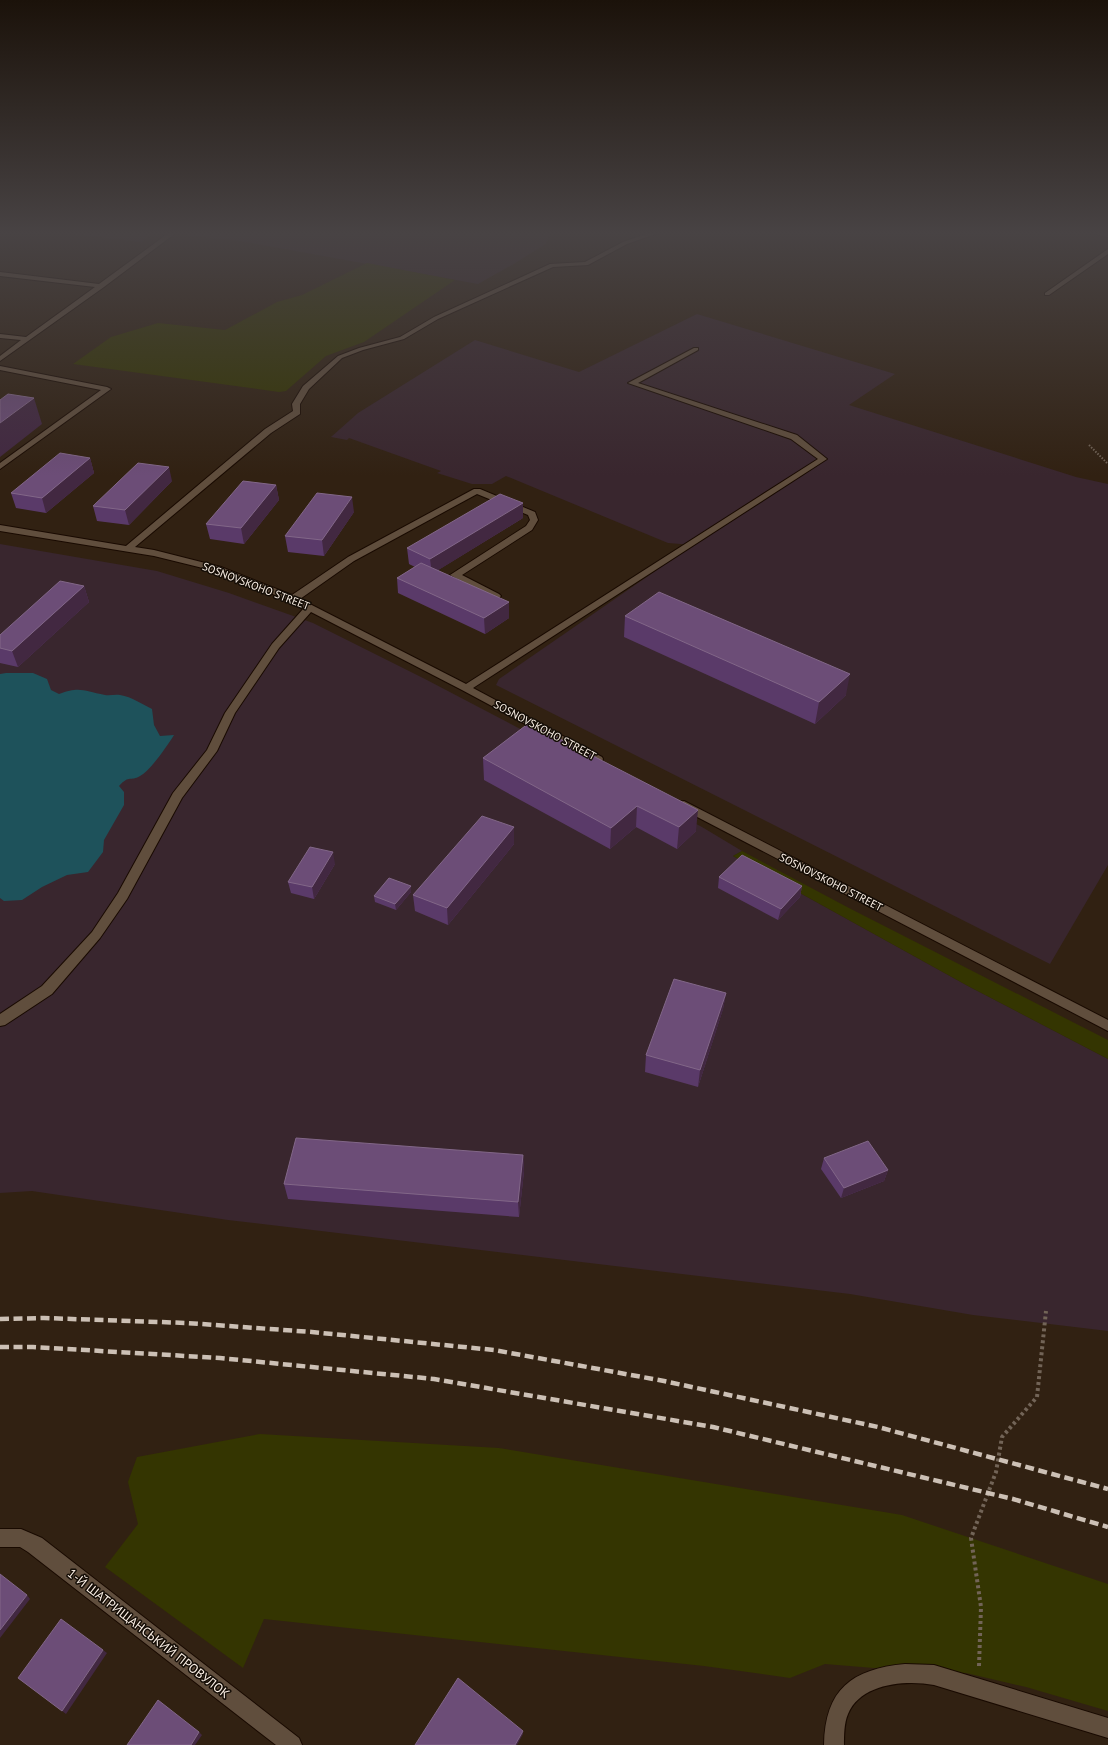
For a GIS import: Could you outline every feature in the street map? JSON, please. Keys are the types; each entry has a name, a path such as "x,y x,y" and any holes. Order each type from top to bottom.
{"street":[{"path":"0,359 63,313"},
{"path":"128,548 268,431 297,412 296,404 306,388 340,357 361,349 402,338 446,313"},
{"path":"0,336 27,339"},
{"path":"466,688 823,459 794,437 632,383 696,349"},
{"path":"0,368 106,390 0,467"},
{"path":"293,599 351,559 477,491 532,514 534,520 530,528 455,575 496,596"},
{"name":"SOSNOVSKOHO STREET","path":"0,528 128,548 218,569 310,607 605,762"},
{"path":"0,1021 47,990 96,935 123,896 177,796 212,751 230,713 275,646 310,607"},
{"name":"SOSNOVSKOHO STREET","path":"674,800 1108,1026"},
{"name":"1-Й ШАТРИЩАНСЬКИЙ ПРОВУЛОК","path":"0,1538 21,1538 35,1545 292,1745"},
{"path":"834,1745 835,1729 839,1709 847,1696 860,1684 900,1674 922,1673 1108,1728"}],"path":[{"path":"1089,445 1108,464"},
{"path":"978,1689 981,1607 972,1538 996,1472 1002,1437 1037,1397 1046,1311"}],"shaded area":[{"path":"256,313 406,313 364,342 326,356 286,391 279,392 73,364 111,337 158,323 225,330"},
{"path":"697,314 895,374 849,405 1076,477 1108,484 1108,865 1050,964 496,685 499,679 693,545 668,543 506,476 492,484 472,484 437,473 441,471 349,438 347,440 331,437 358,413 475,340 579,372"},
{"path":"0,544 157,571 229,593 313,623 528,733 543,744 702,827 742,851 733,856 968,986 1108,1059 1108,1331 973,1315 850,1294 228,1220 32,1191 0,1193"},
{"path":"742,851 849,908 1108,1040 1108,1059 968,986 733,856"},
{"path":"260,1434 499,1448 902,1515 1108,1584 1108,1711 1026,1687 966,1673 923,1672 825,1664 790,1678 704,1666 264,1619 243,1668 105,1567 138,1524 128,1482 137,1457"}],"water":[{"path":"33,673 47,679 51,690 59,694 77,690 105,695 129,697 152,709 154,725 160,736 174,735 149,769 137,778 128,779 119,786 124,792 124,805 104,840 103,852 88,872 67,875 42,887 22,900 4,901 0,898 0,674"}],"building":[{"path":"8,394 34,398 0,423 0,400"},
{"path":"60,453 90,458 42,498 11,493"},
{"path":"138,463 169,467 125,510 93,506"},
{"path":"243,481 276,485 241,528 206,524"},
{"path":"317,493 352,497 322,540 285,536"},
{"path":"500,494 523,503 430,559 407,548"},
{"path":"421,563 509,602 484,618 397,578"},
{"path":"60,581 84,586 12,651 0,648 0,635"},
{"path":"659,592 850,674 819,702 625,616"},
{"path":"529,723 698,810 679,827 637,806 611,828 483,758"},
{"path":"482,816 514,827 447,908 413,895"},
{"path":"310,847 333,852 312,887 288,882"},
{"path":"742,855 802,886 781,909 719,877"},
{"path":"389,878 411,886 395,904 374,896"},
{"path":"674,979 726,993 700,1070 646,1055"},
{"path":"296,1138 523,1155 518,1202 284,1184"},
{"path":"868,1141 888,1170 844,1188 824,1158"},
{"path":"0,1574 27,1595 0,1630"},
{"path":"61,1619 103,1650 62,1711 18,1678"},
{"path":"458,1678 523,1731 515,1745 415,1745"},
{"path":"158,1700 199,1732 191,1745 127,1745"}],"railway":[{"path":"0,1319 44,1318 187,1323 312,1332 494,1350 664,1381 878,1427 1108,1489"},
{"path":"0,1347 33,1347 220,1358 434,1379 713,1427 1013,1499 1108,1527"}]}
